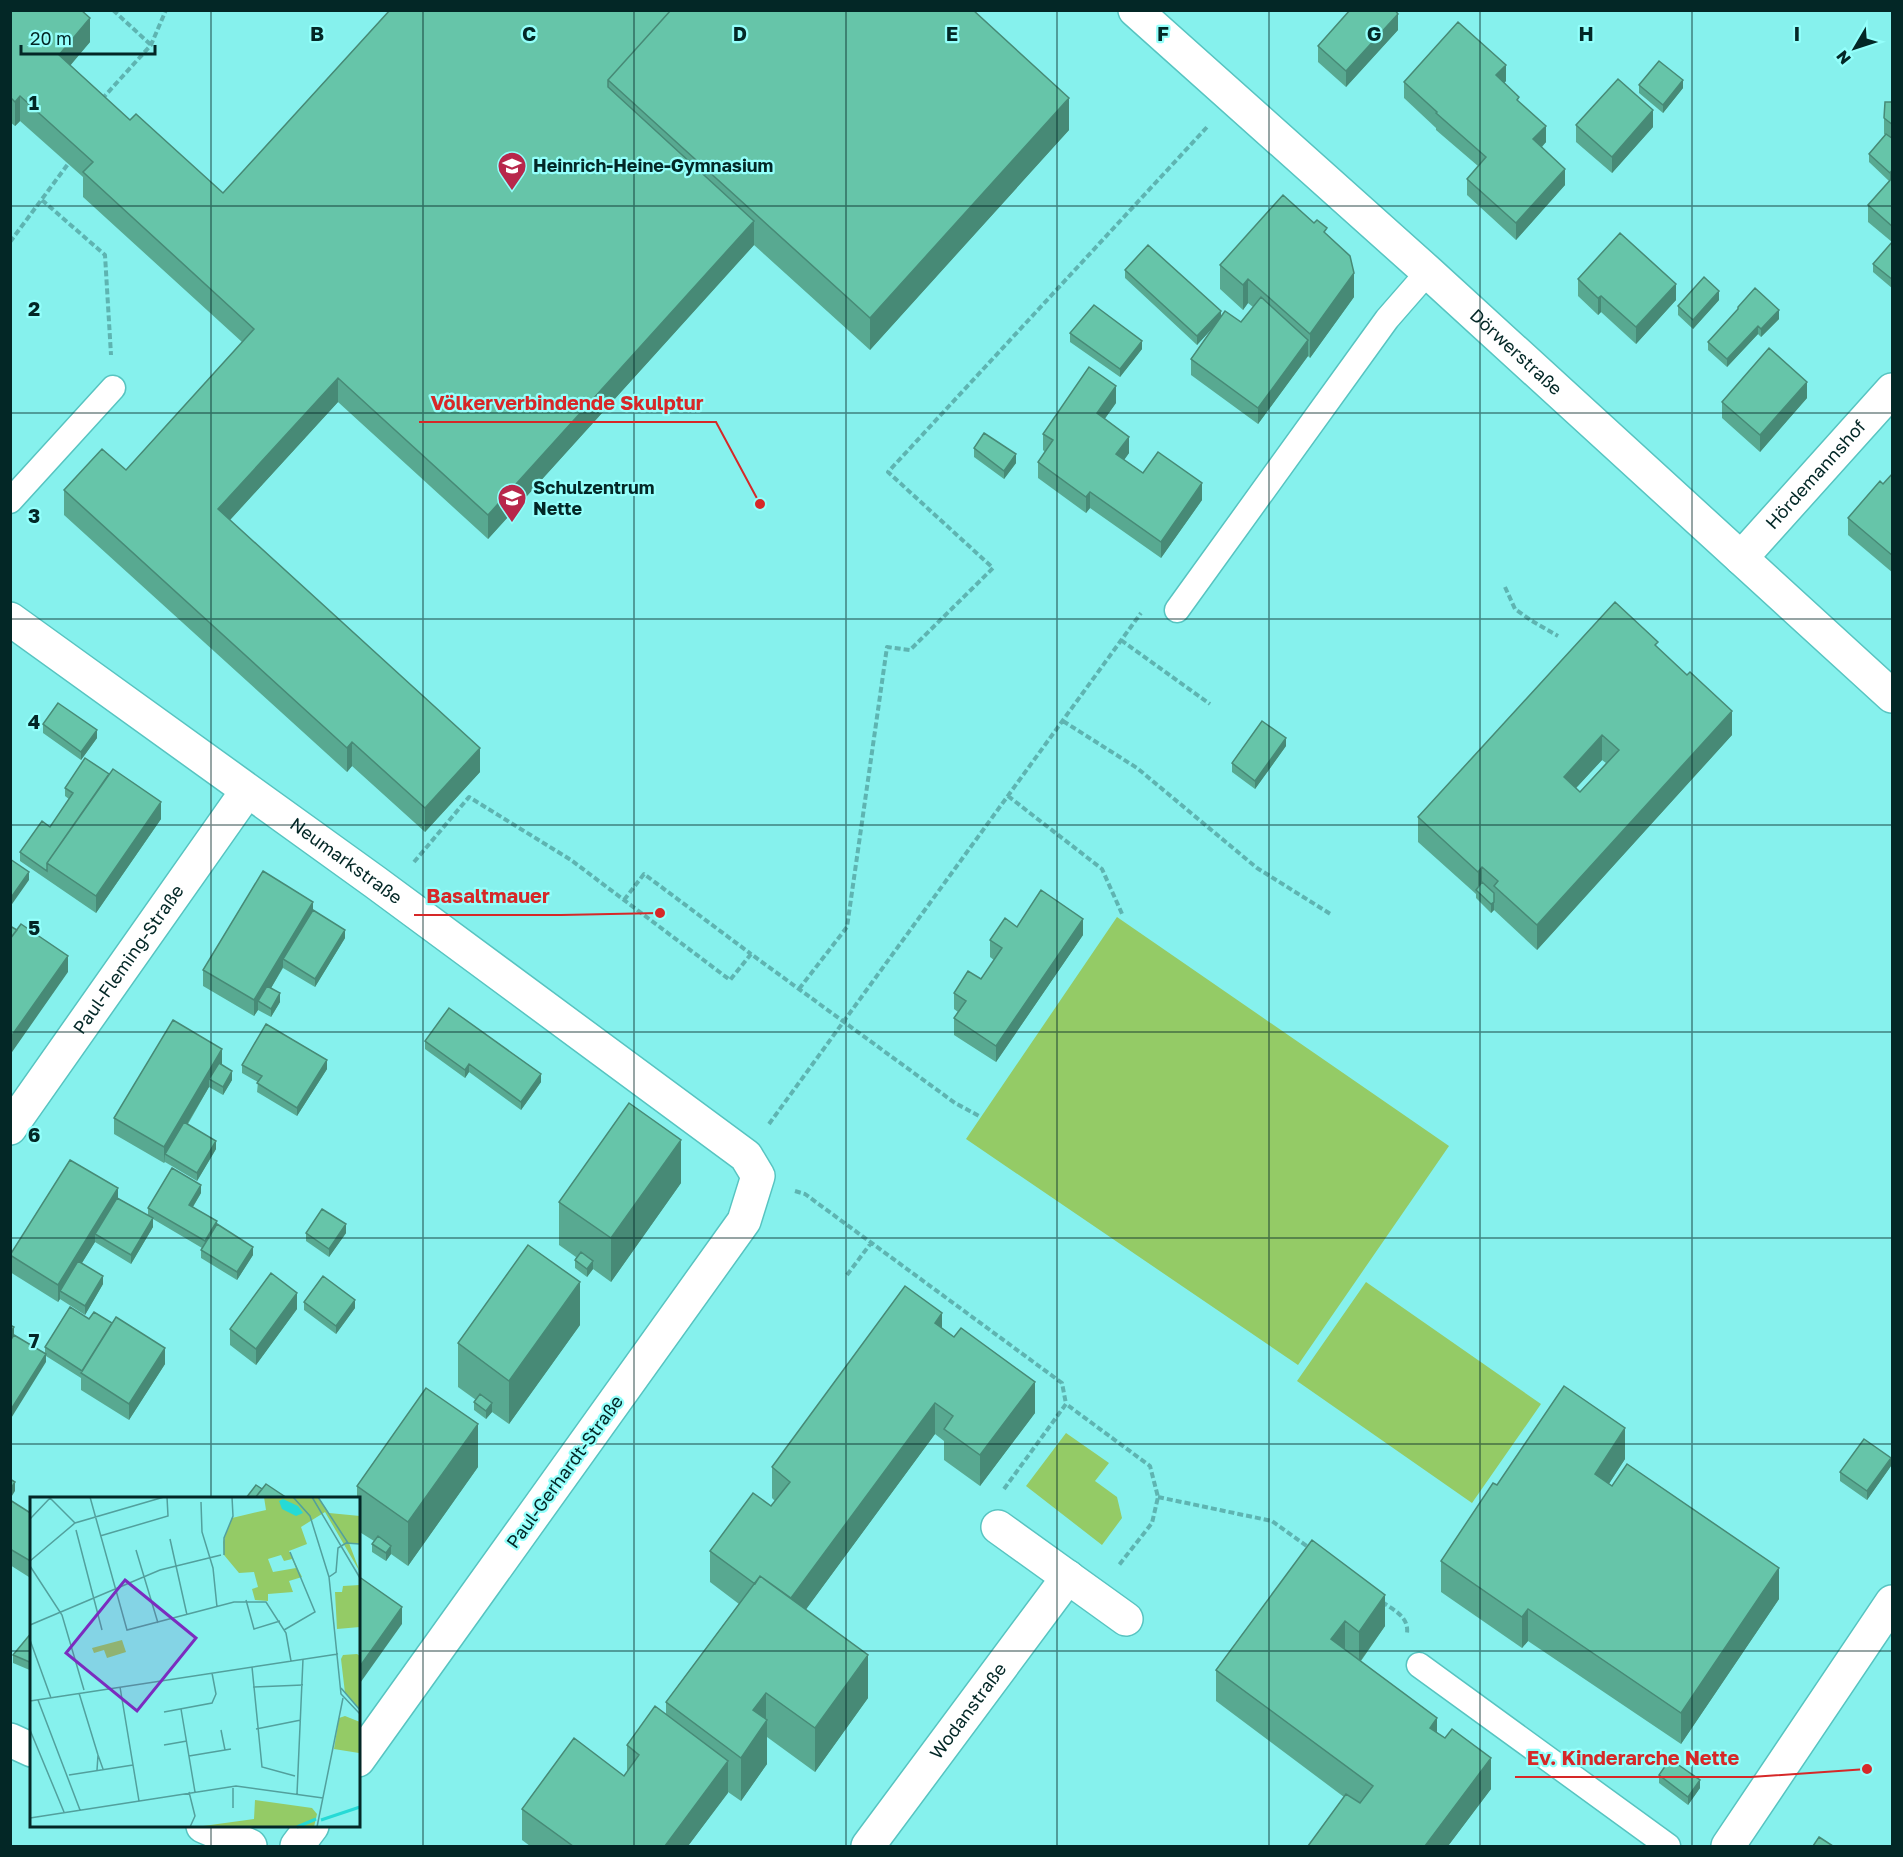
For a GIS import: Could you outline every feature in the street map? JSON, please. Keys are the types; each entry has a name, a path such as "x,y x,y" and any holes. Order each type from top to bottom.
{"street":[{"name":"Dörwerstraße","path":"1135,10 1428,272 1893,696"},
{"name":"Hördemannshof","path":"1741,558 1893,390"},
{"name":"Neumarkstraße","path":"10,619 388,892 752,1166"},
{"name":"Paul-Fleming-Straße","path":"10,1128 247,791"},
{"name":"Paul-Gerhardt-Straße","path":"360,1757 744,1221 752,1166"},
{"path":"998,1527 1126,1619"},
{"name":"Wodanstraße","path":"868,1846 1068,1577"},
{"path":"1728,1846 1893,1602"},
{"path":"10,1740 30,1749"},
{"path":"205,1827 250,1846"},
{"path":"297,1846 311,1827"}],"lane":[{"path":"1177,610 1387,319 1428,272"},
{"path":"10,501 113,388"},
{"path":"1419,1665 1668,1846"}],"path":[{"path":"113,10 151,45"},
{"path":"99,101 151,45 166,10"},
{"path":"799,989 847,927 887,647 910,650 993,568 888,472 1208,126"},
{"path":"10,242 68,164"},
{"path":"42,200 105,255 113,388"},
{"path":"1504,586 1515,609 1558,636"},
{"path":"752,1166 844,1022 1149,602 1177,610"},
{"path":"1121,640 1210,704"},
{"path":"1063,721 1137,768 1257,868 1332,915"},
{"path":"1008,796 1102,869 1123,915"},
{"path":"388,892 469,797 571,860 730,980 751,954"},
{"path":"624,900 644,874 956,1104 981,1117"},
{"path":"805,1194 1062,1383 1066,1404 1150,1466 1158,1497 1152,1523 1113,1572"},
{"path":"847,1275 871,1244"},
{"path":"1002,1492 1066,1404"},
{"path":"1158,1497 1272,1521 1320,1555"},
{"path":"1376,1597 1405,1618 1408,1629 1406,1636"}],"green space":[{"path":"1117,917 1449,1146 1298,1365 966,1139"},
{"path":"1366,1282 1541,1404 1472,1503 1297,1381"},
{"path":"1066,1433 1109,1463 1095,1481 1117,1497 1122,1518 1102,1545 1026,1486"}],"building":[{"path":"10,10 81,10 90,18 59,55 130,120 136,114 223,193 390,10 671,10 608,80 608,87 754,221 488,515 338,378 218,509 480,748 425,808 352,742 347,748 64,490 102,449 126,470 254,329 83,172 93,162 20,96 15,102 10,97"},
{"path":"671,10 973,10 1069,98 870,318 608,80"},
{"path":"1350,10 1395,10 1398,14 1346,71 1318,46"},
{"path":"1458,22 1506,65 1496,75 1519,97 1517,100 1546,126 1533,139 1565,169 1516,223 1467,179 1486,157 1404,82"},
{"path":"1659,61 1683,80 1663,105 1639,85"},
{"path":"1618,79 1653,110 1612,157 1576,125"},
{"path":"1885,102 1893,102 1893,125 1884,118"},
{"path":"1886,134 1893,139 1893,169 1890,173 1869,154"},
{"path":"1893,177 1893,227 1868,205"},
{"path":"1283,195 1314,223 1317,220 1327,228 1324,232 1350,256 1354,273 1310,334 1248,279 1243,285 1220,265"},
{"path":"1620,233 1676,284 1636,327 1601,296 1598,298 1578,279"},
{"path":"1893,241 1893,280 1873,264"},
{"path":"1148,245 1221,311 1197,336 1125,270"},
{"path":"1704,277 1719,291 1693,320 1678,306"},
{"path":"1755,288 1779,310 1761,329 1758,326 1727,359 1708,342"},
{"path":"1261,297 1308,340 1258,408 1191,359 1225,311 1241,322"},
{"path":"1094,305 1142,341 1120,369 1070,333"},
{"path":"1769,348 1807,382 1760,435 1722,402"},
{"path":"1089,367 1116,386 1097,413 1129,437 1116,454 1143,473 1158,452 1202,483 1161,542 1090,492 1086,497 1038,462 1053,440 1043,434"},
{"path":"984,433 1016,454 1004,471 974,448"},
{"path":"1893,473 1893,556 1848,518 1880,481 1883,484"},
{"path":"1615,602 1658,642 1655,645 1687,675 1690,672 1732,711 1537,925 1494,886 1498,881 1482,867 1478,872 1418,817","holes":["1602,735 1619,750 1580,792 1564,777"]},
{"path":"58,703 97,730 81,752 43,724"},
{"path":"1262,721 1286,738 1255,781 1232,763"},
{"path":"85,758 109,774 47,863 47,871 20,852 42,821 50,827 73,793 65,788"},
{"path":"113,769 161,802 96,896 47,863"},
{"path":"10,859 29,872 10,899"},
{"path":"263,871 313,902 254,1000 203,970"},
{"path":"1482,882 1494,893 1494,902 1491,904 1476,890"},
{"path":"1041,890 1083,919 996,1046 954,1018 966,1001 954,993 968,971 981,979 1002,948 990,940 1005,918 1017,927"},
{"path":"313,910 345,930 315,979 283,959"},
{"path":"21,924 68,956 10,1038 10,939"},
{"path":"10,926 17,930 10,939"},
{"path":"267,986 280,993 271,1009 258,1001"},
{"path":"449,1008 541,1074 521,1102 469,1064 465,1070 425,1041"},
{"path":"173,1020 222,1049 164,1147 114,1118"},
{"path":"266,1024 327,1060 297,1108 257,1083 262,1076 242,1065"},
{"path":"219,1063 232,1071 223,1087 209,1079"},
{"path":"629,1103 681,1140 611,1238 559,1202"},
{"path":"184,1122 216,1141 197,1173 165,1154"},
{"path":"70,1160 118,1188 58,1285 10,1255"},
{"path":"172,1168 201,1185 189,1205 217,1221 205,1241 148,1208"},
{"path":"117,1198 153,1218 131,1255 95,1234"},
{"path":"322,1209 346,1224 329,1249 306,1233"},
{"path":"217,1224 253,1247 237,1272 201,1250"},
{"path":"528,1245 580,1282 509,1381 458,1343"},
{"path":"581,1252 593,1261 587,1269 575,1260"},
{"path":"78,1261 103,1276 85,1306 60,1291"},
{"path":"271,1273 297,1293 256,1349 230,1329"},
{"path":"323,1276 355,1300 336,1326 304,1302"},
{"path":"905,1286 942,1313 935,1323 954,1337 961,1328 1035,1382 980,1455 944,1429 953,1416 935,1403 791,1598 760,1576 755,1584 710,1551 753,1493 771,1506 790,1482 772,1467"},
{"path":"70,1307 89,1319 94,1312 112,1323 82,1371 45,1347"},
{"path":"116,1317 165,1348 129,1404 81,1373"},
{"path":"14,1335 46,1354 10,1411 10,1341"},
{"path":"1564,1386 1625,1428 1595,1474 1612,1486 1627,1464 1779,1568 1681,1713 1528,1609 1522,1617 1441,1561 1493,1483 1497,1485"},
{"path":"426,1388 478,1424 408,1522 357,1486"},
{"path":"480,1394 492,1403 486,1411 474,1402"},
{"path":"1864,1439 1891,1458 1867,1491 1840,1472"},
{"path":"10,1479 15,1482 10,1490"},
{"path":"266,1484 286,1497 256,1497"},
{"path":"256,1485 262,1489 256,1497 247,1497"},
{"path":"10,1500 30,1513 30,1561 10,1549"},
{"path":"378,1536 391,1546 386,1553 372,1544"},
{"path":"1312,1540 1385,1595 1359,1632 1345,1621 1331,1639 1437,1718 1430,1728 1445,1738 1452,1729 1491,1758 1425,1846 1308,1846 1346,1794 1360,1803 1373,1786 1216,1670"},
{"path":"760,1576 868,1655 815,1728 766,1693 753,1710 767,1720 741,1758 666,1702"},
{"path":"360,1577 402,1607 360,1666"},
{"path":"30,1634 30,1662 13,1655"},
{"path":"655,1706 728,1761 665,1846 573,1846 522,1809 574,1738 624,1776 639,1755 627,1745"},
{"path":"1670,1759 1700,1780 1688,1797 1659,1775"},
{"path":"1819,1837 1833,1846 1813,1846"}],"place":[{"name":"Heinrich-Heine-Gymnasium","path":"512,192"},
{"name":"Völkerverbindende Skulptur","path":"760,504"},
{"name":"Schulzentrum Nette","path":"512,524"},
{"name":"Basaltmauer","path":"660,913"},
{"name":"Ev. Kinderarche Nette","path":"1867,1769"}]}
